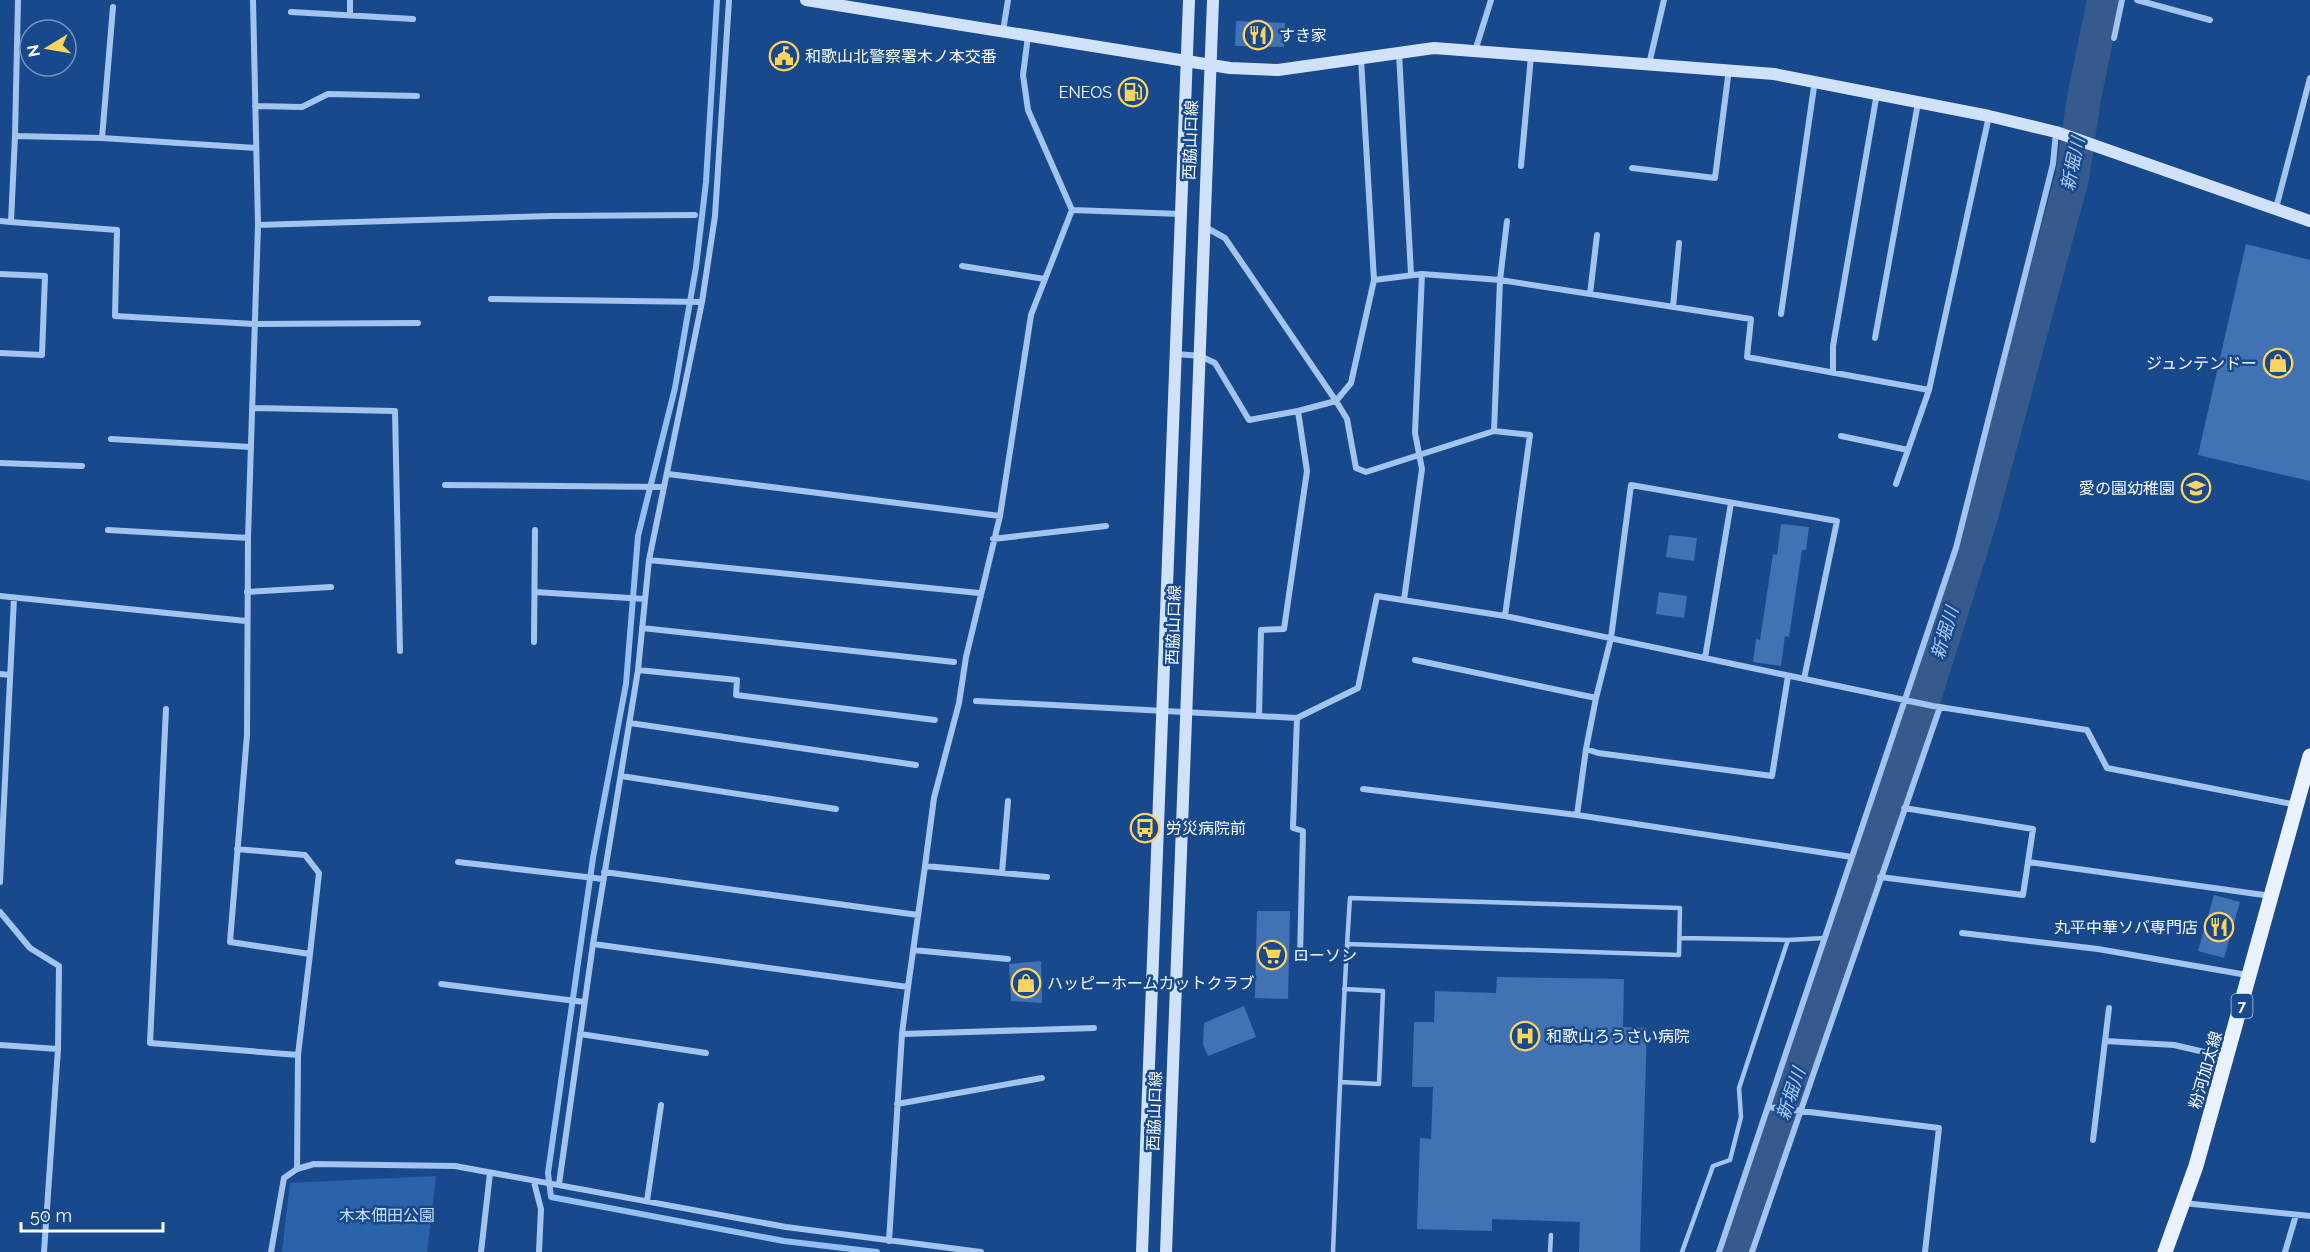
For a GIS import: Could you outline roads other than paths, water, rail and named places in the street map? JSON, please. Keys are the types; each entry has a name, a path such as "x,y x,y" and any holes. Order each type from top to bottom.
{"main road":[{"name":"粉河加太線","path":"2165,1252 2183,1203 2251,975 2310,756"}],"street":[{"path":"12,222 18,0"},
{"path":"254,0 258,225 246,621 247,735 230,942 310,954"},
{"path":"350,0 350,16"},
{"path":"556,1183 603,875 638,670 649,560 668,474 715,216 729,0"},
{"path":"806,0 1209,65 1278,70 1434,48 1729,69 1815,80 1989,116 2060,134 2310,221"},
{"path":"1003,32 1008,0"},
{"name":"西脇山口線","path":"1142,1252 1189,0"},
{"name":"西脇山口線","path":"1166,1252 1213,0"},
{"path":"1475,51 1491,0"},
{"path":"1649,64 1664,0"},
{"path":"2114,38 2122,0"},
{"path":"2137,0 2210,20"},
{"path":"102,138 113,7"},
{"path":"291,12 413,19"},
{"path":"889,1241 902,1034 934,798 959,703 980,594 1000,516 1031,315 1072,210 1028,110 1023,75 1028,36"},
{"path":"1399,52 1411,274"},
{"path":"1521,166 1531,55"},
{"path":"1177,354 1200,356 1215,363 1249,420 1336,401 1351,383 1374,280 1361,59"},
{"path":"1632,168 1715,178 1729,69"},
{"path":"2276,208 2310,78"},
{"path":"1781,314 1815,80"},
{"path":"1833,373 1833,346 1877,93"},
{"path":"255,106 302,107 328,94 417,96"},
{"path":"1875,338 1918,102"},
{"path":"1896,484 1929,390 1989,116"},
{"path":"1719,1252 1852,857 1909,701 1956,548 2060,134"},
{"path":"15,136 102,138 256,148"},
{"path":"1072,210 1181,214"},
{"path":"258,225 563,215 695,214"},
{"path":"0,221 117,230 115,316 254,324 418,323"},
{"path":"1494,431 1500,280 1507,221"},
{"path":"1204,227 1225,238 1336,401 1347,419 1356,468 1366,472 1494,431 1530,435 1505,616"},
{"path":"1590,294 1597,234"},
{"path":"1673,307 1679,243"},
{"path":"962,266 1045,279"},
{"path":"0,274 45,276 42,355 0,354"},
{"path":"1374,280 1411,274 1500,280 1751,319 1747,357 1929,390"},
{"path":"1404,600 1422,469 1415,433 1422,274"},
{"path":"491,299 699,302"},
{"path":"252,408 395,411 400,651"},
{"path":"1259,716 1261,630 1284,629 1306,471 1298,411"},
{"path":"1841,436 1908,450"},
{"path":"111,439 250,447"},
{"path":"0,463 82,466"},
{"path":"668,474 1000,516"},
{"path":"445,485 664,488"},
{"path":"1576,815 1596,698 1611,638 1631,485 1837,521 1804,679"},
{"path":"1705,658 1731,503"},
{"path":"993,539 1106,526"},
{"path":"108,530 248,538"},
{"path":"534,642 535,530"},
{"path":"649,560 980,594"},
{"path":"247,592 331,587"},
{"path":"535,592 645,599"},
{"path":"0,596 246,621"},
{"path":"976,701 1298,718 1359,688 1377,596 1505,616 1909,701 2086,729 2107,768 2297,805"},
{"path":"0,882 4,739 14,598"},
{"path":"642,628 954,662"},
{"path":"1415,660 1596,698"},
{"path":"638,670 737,681 736,695 935,720"},
{"path":"0,674 10,675"},
{"path":"1586,749 1598,753 1772,776 1788,675"},
{"path":"1752,1252 1937,706"},
{"path":"166,709 150,1043 298,1055"},
{"path":"1298,718 1293,828 1303,831 1300,957"},
{"path":"630,723 916,765"},
{"path":"621,777 836,809"},
{"path":"1363,789 1576,815 1852,857"},
{"path":"1002,873 1008,801"},
{"path":"1880,877 2023,895 2033,829 1904,808"},
{"path":"237,849 305,855 319,873 298,1055 297,1169"},
{"path":"458,862 595,878 603,875 918,915"},
{"path":"2028,862 2273,897"},
{"path":"925,866 1047,877"},
{"path":"0,912 30,948 59,966 58,1049 44,1252"},
{"path":"1962,933 2097,949 2251,975"},
{"path":"593,944 908,987"},
{"path":"913,950 1008,959"},
{"path":"441,984 584,1002"},
{"path":"2093,1140 2109,1008"},
{"path":"902,1034 1094,1028"},
{"path":"580,1035 706,1053"},
{"path":"2105,1041 2174,1045 2227,1057"},
{"path":"0,1045 58,1049"},
{"path":"897,1104 1042,1078"},
{"path":"647,1201 661,1105"},
{"path":"1769,1107 1939,1128 1925,1252"},
{"path":"271,1252 284,1178 297,1169 314,1164 455,1166 786,1227 981,1252"},
{"path":"481,1252 490,1173"},
{"path":"537,1182 541,1209 539,1252"},
{"path":"2183,1203 2310,1216"},
{"path":"2285,1252 2295,1215"}],"lane":[{"path":"1333,1252 1344,989 1350,898 1680,908 1679,955 1347,944"},
{"path":"1680,938 1788,940 1825,938"},
{"path":"1682,1252 1713,1166 1730,1160 1741,1117 1739,1088 1788,940"},
{"path":"1340,1082 1379,1084 1383,991 1344,989"},
{"path":"1550,1252 1551,1235"}],"waterway":[{"path":"717,0 706,182 696,267 675,388 638,536 626,684 593,858 548,1173 551,1197 784,1241 877,1252"},
{"name":"新堀川","path":"1737,1252 1906,756 1980,520 2072,178 2084,98 2104,0"}],"place":[{"name":"すき家","path":"1258,35"},
{"name":"和歌山北警察署木ノ本交番","path":"784,56"},
{"name":"ENEOS","path":"1133,92"},
{"name":"ジュンテンドー","path":"2278,363"},
{"name":"愛の園幼稚園","path":"2196,488"},
{"name":"労災病院前","path":"1145,828"},
{"name":"丸平中華ソバ専門店","path":"2219,927"},
{"name":"ローソン","path":"1272,955"},
{"name":"ハッピーホームカットクラブ","path":"1026,983"},
{"name":"和歌山ろうさい病院","path":"1525,1036"}],"park label":[{"name":"木本佃田公園","path":"387,1215"}]}
